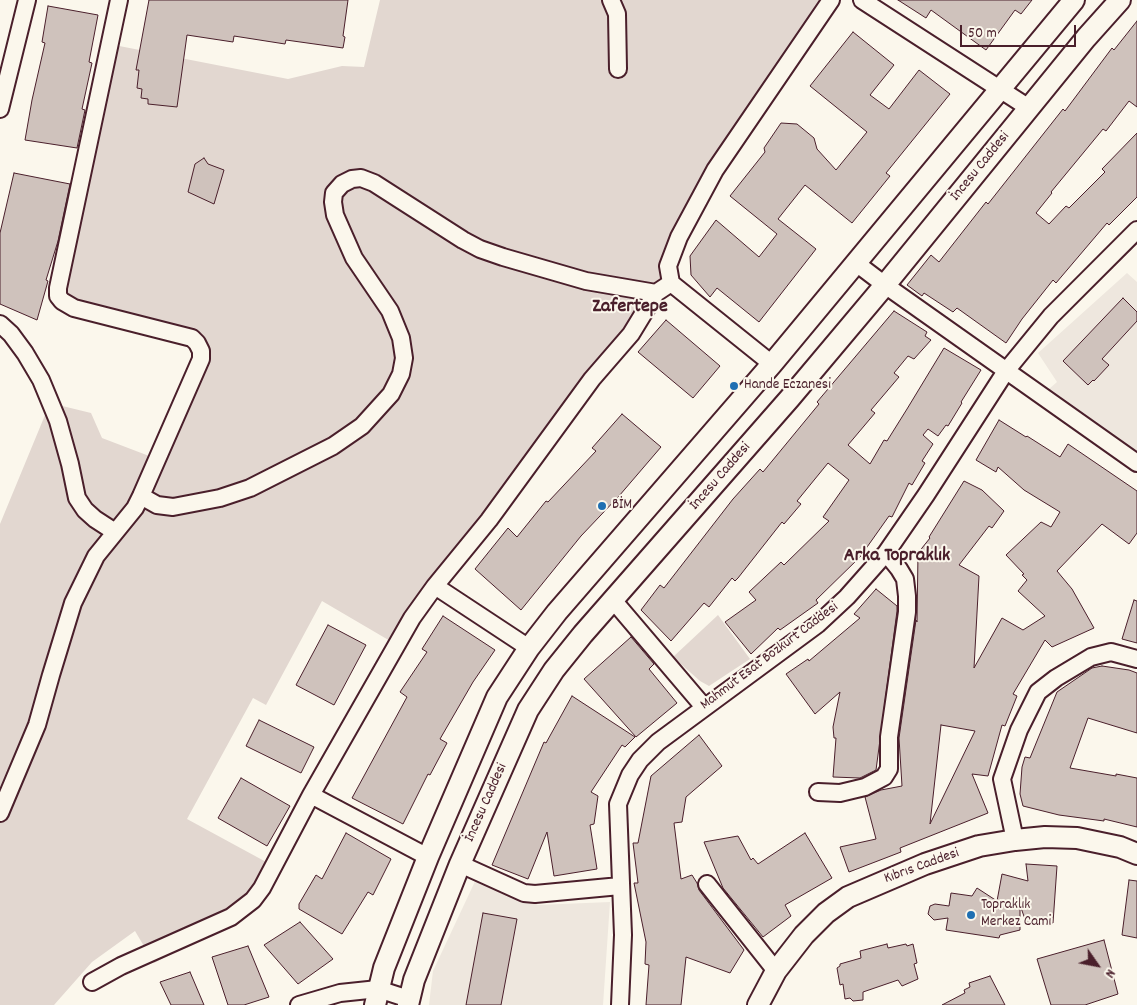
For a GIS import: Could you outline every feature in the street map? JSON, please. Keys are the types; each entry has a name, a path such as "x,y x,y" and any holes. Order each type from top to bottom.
{"main road":[{"path":"376,997 384,968 428,857 497,697 529,648 557,612 772,364 1074,0"},
{"name":"İncesu Caddesi","path":"408,1002 414,980 460,864 528,710 554,670 583,634 790,398 885,285 1086,38 1120,0"},
{"name":"Kıbrıs Caddesi","path":"758,1005 776,971 804,935 826,913 848,897 925,864 979,846 1045,837 1077,838 1120,847 1137,854"}],"street":[{"path":"0,109 27,0"},
{"path":"0,813 37,725 50,675 73,604 96,556 135,508 201,358 201,351 192,338 74,308 62,301 58,296 58,288 119,0"},
{"path":"611,0 617,14 618,69"},
{"path":"772,364 671,283 668,266 679,237 715,170 832,0"},
{"path":"862,0 1029,108"},
{"path":"141,496 157,505 173,507 220,498 250,488 333,446 362,426 391,394 402,374 404,358 401,338 390,311 354,258 335,214 332,202 334,193 342,184 352,179 361,178 374,183 464,240 488,252 586,280 656,293"},
{"name":"Mahmut Esat Bozkurt Caddesi","path":"620,1005 623,935 618,804 622,790 640,760 658,742 818,624 847,597 886,553 926,495 1006,370 1051,316 1137,230"},
{"path":"856,263 1137,463"},
{"path":"92,982 121,966 231,917 253,900 262,888 412,618 488,520 592,379 631,334 656,293 671,283"},
{"path":"0,324 11,334 25,353 41,380 58,421 77,498 95,520 115,532"},
{"path":"818,792 840,793 864,787 884,777 889,769 889,736 907,612 907,596 905,580 886,553"},
{"path":"435,586 529,648"},
{"path":"614,600 704,707"},
{"path":"1015,840 1002,779 1019,730 1038,692 1056,678 1091,657 1111,652 1137,659"},
{"path":"312,795 428,857"},
{"path":"460,864 530,894 550,894 620,886"},
{"path":"707,884 776,971"},
{"path":"299,1005 340,993 408,1002"}],"shaded area":[{"path":"380,0 831,0 679,237 671,283 397,645 322,601 266,705 253,698 187,819 268,863 242,918 154,963 135,931 92,962 54,1005 0,1005 0,524 50,403 91,413 102,438 157,459 201,358 197,343 62,301 109,44 288,79 342,66 364,67"},
{"path":"1127,273 1137,282 1137,456 1058,399 1049,389 1057,382 1038,353"},
{"path":"718,615 750,659 709,686 700,681 673,657"},
{"path":"478,875 538,905 610,902 603,1005 429,1005 433,971"}],"building":[{"path":"149,0 348,0 343,48 286,40 285,44 234,36 233,42 187,35 177,107 148,104 148,99 141,98 142,89 137,88 139,70 136,70"},
{"path":"898,0 1032,0 1021,14 1015,10 986,50 931,10 926,18"},
{"path":"48,6 98,15 89,62 92,63 82,109 85,110 77,148 25,140 45,43 42,42"},
{"path":"1137,21 1137,107 1129,101 1106,131 1103,129 1036,213 1049,224 1066,206 1069,208 1105,172 1102,169 1137,133 1137,197 1109,225 1107,223 1056,283 1053,280 1022,319 1006,343 957,308 953,312 924,293 922,296 907,285 931,255 939,262 986,202 988,204 1063,109 1065,111 1112,48 1114,50"},
{"path":"853,32 894,65 870,95 889,109 919,70 950,94 886,173 890,176 852,223 805,185 778,219 816,249 759,322 717,288 710,297 691,275 690,256 716,220 759,257 777,234 730,196 765,152 764,148 781,123 797,124 814,138 817,149 836,170 867,132 810,86"},
{"path":"204,158 208,164 224,170 214,204 188,192 195,164"},
{"path":"14,173 70,184 58,241 46,280 48,281 37,320 0,304 0,233"},
{"path":"1123,298 1137,312 1137,321 1102,359 1109,365 1088,385 1063,361"},
{"path":"894,311 927,332 925,336 931,340 914,359 908,356 894,373 899,377 871,410 875,413 848,445 870,464 884,440 887,441 944,348 981,370 948,426 946,425 938,436 928,429 923,435 933,444 922,461 925,463 912,485 909,483 892,517 889,516 860,557 816,600 818,603 780,630 778,628 751,654 725,622 756,600 749,592 781,562 784,565 829,521 823,517 849,480 828,463 797,501 801,504 784,524 782,522 738,578 735,581 732,578 709,607 704,603 671,641 641,610 660,585 664,588 733,499 760,469 763,472 819,404 817,402"},
{"path":"666,320 720,366 693,398 638,352"},
{"path":"622,414 661,447 619,496 581,536 521,610 475,569 508,528 517,537 546,501 548,502 596,451 592,448"},
{"path":"999,420 1060,457 1068,444 1137,491 1137,533 1129,544 1102,524 1057,571 1072,589 1094,628 1052,647 1045,640 1013,694 1017,696 1005,726 1002,725 988,776 972,774 988,813 900,848 901,852 849,872 840,847 876,839 865,797 881,790 902,786 899,738 916,620 917,622 918,553 930,538 964,481 982,490 1004,511 992,528 989,526 959,565 979,576 974,668 1002,618 1023,630 1045,616 1018,591 1027,580 1022,575 1024,574 1006,555 1041,522 1051,527 1060,512 1024,490 998,467 996,472 976,460","holes":["941,725 975,731 930,824"]},
{"path":"876,589 897,606 897,611 876,770 860,778 833,777 836,738 834,738 833,727 840,692 815,714 786,674 808,659 809,661 860,618 854,614"},
{"path":"1134,600 1137,601 1137,643 1122,639"},
{"path":"443,616 495,650 473,682 440,739 447,743 430,775 428,774 403,824 352,798 407,697 400,692 427,652 422,649"},
{"path":"328,625 366,645 334,705 296,685"},
{"path":"631,637 654,664 649,669 677,703 636,737 584,679"},
{"path":"1102,666 1137,673 1137,733 1088,718 1070,768 1137,778 1137,827 1104,819 1104,821 1059,815 1023,806 1020,794 1022,767 1025,757 1030,758 1057,692 1092,668"},
{"path":"572,696 635,737 625,747 622,745 591,792 598,796 594,824 590,825 597,869 554,876 547,832 528,879 492,865 544,742 546,743"},
{"path":"259,720 314,747 301,773 246,746"},
{"path":"699,735 722,766 686,797 682,822 674,823 681,879 692,875 699,890 744,950 730,973 686,957 681,1005 646,1005 649,965 645,964 646,942 634,883 638,883 633,843 638,843 651,776"},
{"path":"241,778 290,806 267,846 218,818"},
{"path":"346,833 391,859 373,895 368,892 342,934 299,909 299,904 316,875 322,879"},
{"path":"805,833 832,878 785,905 791,916 763,937 723,888 704,842 738,836 751,860 753,858 758,864"},
{"path":"1026,864 1057,866 1053,923 1026,922 1020,905 1020,930 1000,935 999,938 946,930 948,918 934,920 928,914 930,906 935,904 949,906 951,893 972,896 977,888 997,901 1002,874 1028,881"},
{"path":"1129,880 1137,881 1137,938 1122,935"},
{"path":"483,913 517,919 501,1005 466,1005"},
{"path":"300,922 333,959 298,984 264,945"},
{"path":"1104,940 1118,994 1085,1005 1051,1005 1037,959"},
{"path":"887,944 888,948 913,944 917,963 914,964 918,979 902,986 898,980 863,992 863,1000 853,1001 850,998 845,999 843,984 840,985 837,968 840,964 861,958 860,951"},
{"path":"248,946 269,997 244,1005 228,1005 212,957"},
{"path":"190,972 204,1005 171,1005 160,982"},
{"path":"990,976 1005,1005 942,1005 965,993 964,990 970,987 969,983"}],"place":[{"name":"Hande Eczanesi","path":"734,386"},
{"name":"BİM","path":"602,506"},
{"name":"Topraklık Merkez Cami","path":"971,915"}],"district":[{"name":"Zafertepe","path":"630,308"},
{"name":"Arka Topraklık","path":"897,557"}]}
